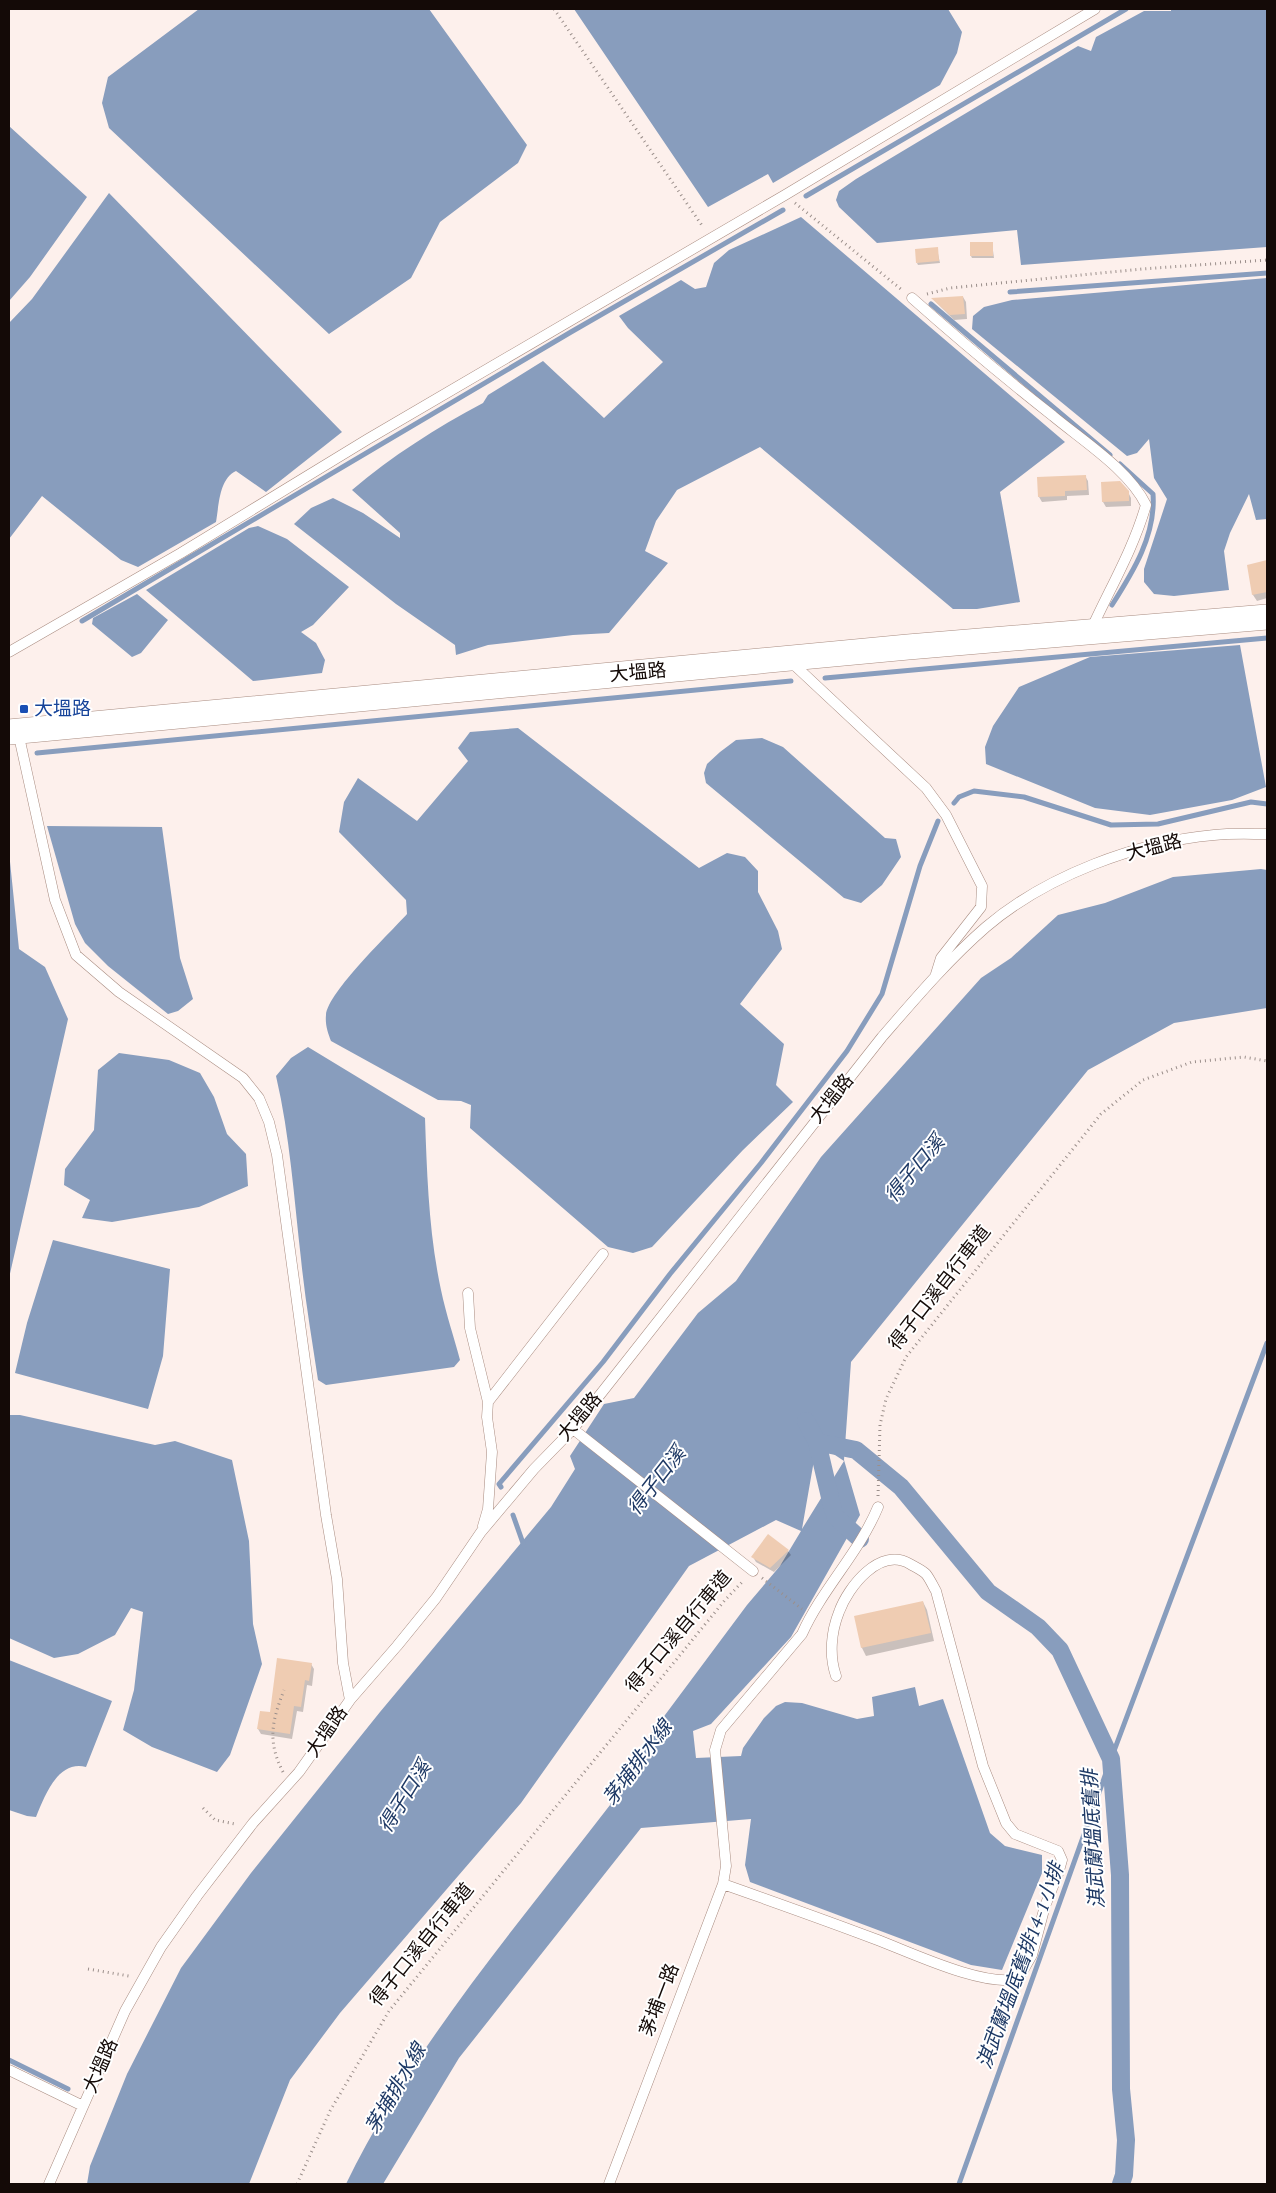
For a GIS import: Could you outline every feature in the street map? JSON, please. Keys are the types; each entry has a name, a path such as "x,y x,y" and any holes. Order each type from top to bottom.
{"street":[{"name":"大塭路","path":"13,731 1091,631 1267,618"}],"lane":[{"path":"9,652 181,553 368,439 785,196 1096,9"},
{"path":"912,298 962,342 1111,463 1140,492 1146,505 1139,530 1121,572 1105,600 1091,631"},
{"path":"788,659 926,788 946,815 982,886 981,907 941,958 936,975"},
{"path":"13,731 55,900 76,956 119,992 243,1078 259,1098 269,1122 277,1155 326,1515 337,1579 343,1663 350,1700"},
{"name":"大塭路","path":"49,2184 125,2011 161,1947 192,1903 253,1823 290,1783 350,1700 436,1598 481,1532 534,1468 573,1429 869,1052 936,975 986,927 1033,893 1100,862 1162,844 1215,834 1267,834"},
{"path":"488,1402 603,1254"},
{"path":"468,1293 470,1328 488,1402 487,1418 492,1452 488,1509 481,1532"},
{"path":"573,1429 753,1571"},
{"path":"810,1616 871,1524 878,1507"},
{"path":"724,1884 940,1963 987,1978 1018,1979 1032,1955 1045,1906 1062,1860 1058,1850 1015,1834 1006,1823 983,1766 979,1744 963,1696 936,1591 925,1573 903,1560 887,1561 872,1566 860,1578 839,1611 831,1651 832,1665 836,1676"},
{"name":"茅埔一路","path":"609,2184 724,1884 726,1866 715,1750 721,1730 790,1650 802,1634 810,1616"},
{"path":"9,2070 83,2106"}],"path":[{"path":"554,9 710,238"},
{"path":"785,196 816,218 912,298 950,288 1267,260"},
{"name":"得子口溪自行車道","path":"878,1507 880,1425 886,1399 906,1357 1101,1114 1142,1080 1192,1062 1244,1057 1267,1061"},
{"name":"得子口溪自行車道","path":"298,2184 330,2112 389,2011 725,1600 753,1571 810,1616"},
{"path":"284,1690 272,1724 272,1735 276,1756 290,1783"},
{"path":"203,1808 215,1820 234,1824 253,1823"},
{"path":"88,1969 144,1978"}],"water":[{"path":"199,9 429,9 527,145 518,163 440,222 411,278 329,334 109,128 102,103 108,77"},
{"path":"574,9 948,9 962,32 957,53 940,85 773,183 768,174 708,207"},
{"path":"1171,9 1267,9 1267,247 1021,265 1017,230 877,243 839,207 836,200 839,191 856,179 1078,46 1091,51 1096,37 1144,11 1171,11"},
{"path":"9,126 87,197 30,277 9,301"},
{"path":"109,193 342,432 266,492 236,471 230,475 223,486 216,522 138,567 121,560 42,496 9,539 9,323 32,299"},
{"path":"801,217 1065,442 1000,492 1020,602 977,609 953,609 760,447 677,490 656,521 645,551 668,563 609,633 573,635 488,645 456,655 455,645 396,604 294,524 311,508 333,498 363,513 400,538 400,533 352,490 415,443 483,403 488,395 543,361 604,418 663,362 628,328 619,316 681,280 695,289 706,287 714,263 729,250"},
{"path":"1267,278 1267,519 1256,520 1249,494 1230,533 1224,551 1229,590 1174,596 1154,594 1144,582 1144,569 1167,499 1154,478 1149,439 1137,453 1127,456 972,329 973,316 984,307 1012,300"},
{"path":"258,526 287,539 349,587 313,625 301,632 316,643 325,660 322,673 253,681 146,590 249,528"},
{"path":"137,594 168,620 141,653 132,657 92,624 93,618"},
{"path":"1240,645 1266,787 1232,800 1150,815 1095,808 986,764 985,747 993,726 1019,687 1090,657"},
{"path":"518,728 699,868 727,853 745,857 758,871 758,892 778,931 782,949 740,1004 784,1044 776,1085 793,1102 743,1150 652,1247 633,1253 608,1247 470,1128 471,1105 461,1101 438,1100 331,1041 327,1029 326,1015 329,1005 337,992 361,963 407,914 406,900 339,832 344,802 358,778 417,821 468,761 458,748 470,732"},
{"path":"762,738 783,747 885,838 896,839 901,857 882,885 861,903 844,898 706,783 704,773 707,764 720,752 736,740"},
{"path":"47,826 162,827 180,958 193,999 178,1011 168,1014 108,966 85,943 75,924"},
{"path":"9,852 19,949 45,967 68,1019 9,1278"},
{"name":"得子口溪","path":"1267,870 1267,1008 1174,1023 1088,1070 851,1362 844,1460 860,1515 791,1637 711,1724 693,1731 696,1758 741,1756 743,1748 764,1718 776,1706 785,1702 802,1703 857,1719 874,1716 872,1697 915,1687 919,1706 943,1699 990,1833 1005,1846 1042,1855 1042,1873 1002,1970 971,1965 750,1882 745,1865 751,1819 641,1828 459,2058 383,2184 346,2184 373,2133 434,2035 503,1942 610,1805 624,1770 747,1605 780,1566 801,1531 776,1520 689,1566 521,1803 340,2013 290,2080 249,2184 87,2184 90,2166 127,2074 181,1968 251,1873 380,1712 551,1507 575,1469 570,1456 604,1404 634,1398 698,1313 736,1281 821,1157 981,978 1011,958 1058,915 1105,903 1173,877","holes":["817,1443 844,1461 802,1529"]},
{"path":"308,1047 425,1118 431,1226 437,1269 443,1299 460,1360 454,1367 326,1385 318,1380 304,1289 288,1144 276,1076 291,1058"},
{"path":"119,1053 169,1060 200,1073 214,1097 227,1134 246,1154 248,1186 199,1207 112,1222 82,1218 90,1200 64,1185 65,1169 94,1130 98,1070"},
{"path":"53,1240 170,1269 163,1356 148,1409 15,1373 27,1323"},
{"path":"9,1415 20,1415 155,1445 175,1441 232,1460 249,1541 253,1624 262,1664 230,1755 217,1772 152,1747 123,1730 134,1690 143,1612 131,1608 115,1635 78,1654 54,1658 9,1638"},
{"path":"9,1660 112,1701 86,1767 76,1766 60,1774 48,1790 36,1817 9,1810"}],"building":[{"path":"970,242 993,242 993,256 970,256"},
{"path":"938,247 939,261 916,263 915,249"},
{"path":"963,296 965,314 950,315 931,298"},
{"path":"1086,475 1087,490 1065,491 1065,496 1038,497 1037,477"},
{"path":"1120,481 1129,491 1129,501 1102,502 1101,482"},
{"path":"1267,560 1267,592 1252,595 1247,565"},
{"path":"768,1534 789,1550 770,1568 751,1557"},
{"path":"923,1601 931,1633 861,1648 854,1616"},
{"path":"277,1658 312,1663 309,1681 305,1680 301,1707 294,1706 290,1734 257,1729 260,1711 270,1712"}],"waterway":[{"path":"806,196 1126,9"},
{"path":"82,621 571,332 783,210"},
{"path":"1010,292 1267,273"},
{"path":"931,304 1110,455"},
{"path":"1112,605 1128,580 1147,538 1153,509 1153,494 1120,464"},
{"path":"825,678 1267,638"},
{"path":"37,753 791,681"},
{"path":"954,803 959,797 974,791 1024,797 1111,825 1158,824 1251,802 1267,804"},
{"path":"501,1487 499,1484 603,1362 670,1274 761,1163 847,1051 882,994 920,866 938,821"},
{"name":"淇武蘭塭底舊排14-1小排","path":"959,2184 1111,1759 1267,1343"},
{"name":"茅埔排水線","path":"806,1421 817,1442 833,1510"},
{"name":"淇武蘭塭底舊排","path":"821,1443 856,1450 901,1487 988,1592 1038,1627 1060,1650 1111,1759 1120,1875 1121,2089 1126,2140 1124,2175 1121,2184"},
{"path":"513,1515 524,1546"},
{"path":"835,1516 860,1539"},
{"path":"9,2060 68,2089"}],"place":[{"name":"大塭路","path":"24,709"}]}
